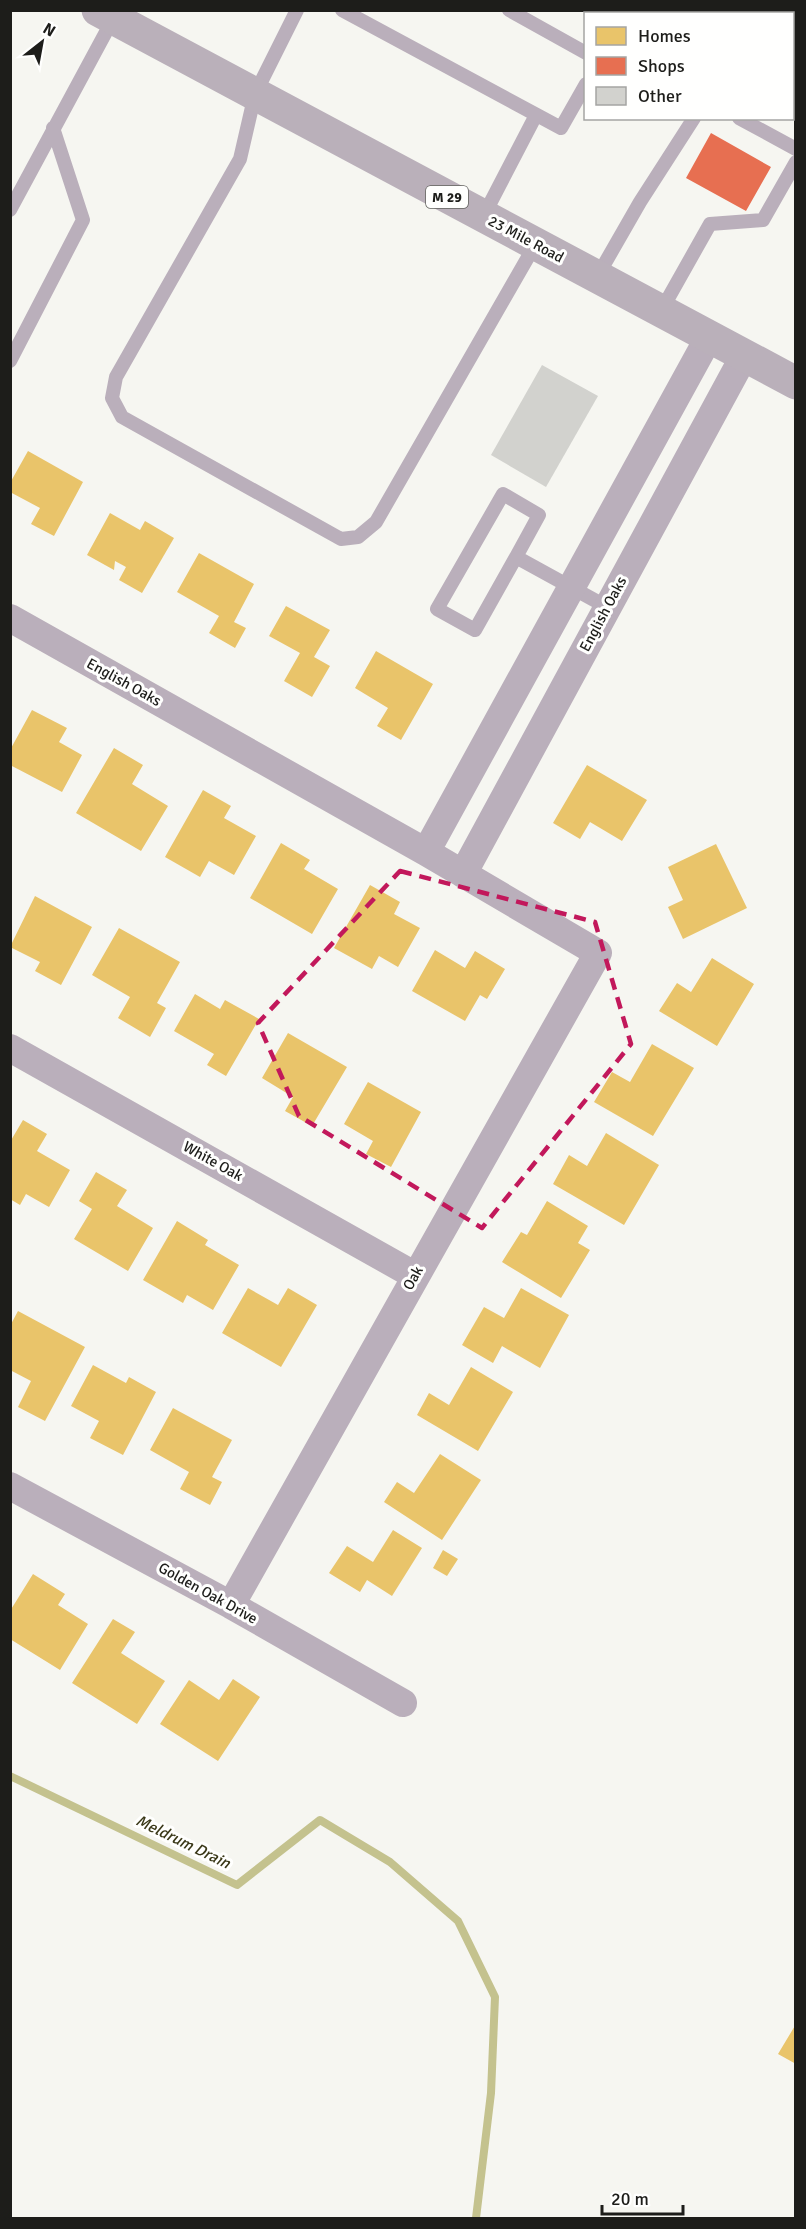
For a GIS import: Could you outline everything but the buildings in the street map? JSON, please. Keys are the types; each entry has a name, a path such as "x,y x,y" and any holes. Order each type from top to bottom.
{"main road":[{"name":"23 Mile Road","path":"105,15 795,383"}],"street":[{"path":"426,852 709,337"},
{"name":"English Oaks","path":"463,874 744,356"},
{"name":"English Oaks","path":"10,618 426,852 598,953"},
{"name":"Oak","path":"231,1605 414,1275 598,953"},
{"name":"White Oak","path":"10,1048 414,1275"},
{"name":"Golden Oak Drive","path":"10,1486 231,1605 403,1703"}],"lane":[{"path":"297,10 255,94 240,159 116,377 112,398 122,417 341,539 358,537 376,522 535,245"},
{"path":"342,10 561,128 584,86"},
{"path":"509,10 584,52"},
{"path":"10,210 53,128 105,15"},
{"path":"483,217 536,115"},
{"path":"597,277 640,202 693,120"},
{"path":"743,120 795,149"},
{"path":"10,361 83,220 53,128"},
{"path":"661,311 710,224 763,220 795,162"},
{"path":"503,494 539,515 516,557 475,630 437,609 503,494"},
{"path":"516,557 607,607"}],"highlighted area":[{"path":"400,871 595,922 631,1044 482,1228 299,1116 258,1023"}],"waterway":[{"name":"Meldrum Drain","path":"10,1776 237,1885 320,1820 390,1862 458,1921 495,1997 491,2093 476,2218"}]}
